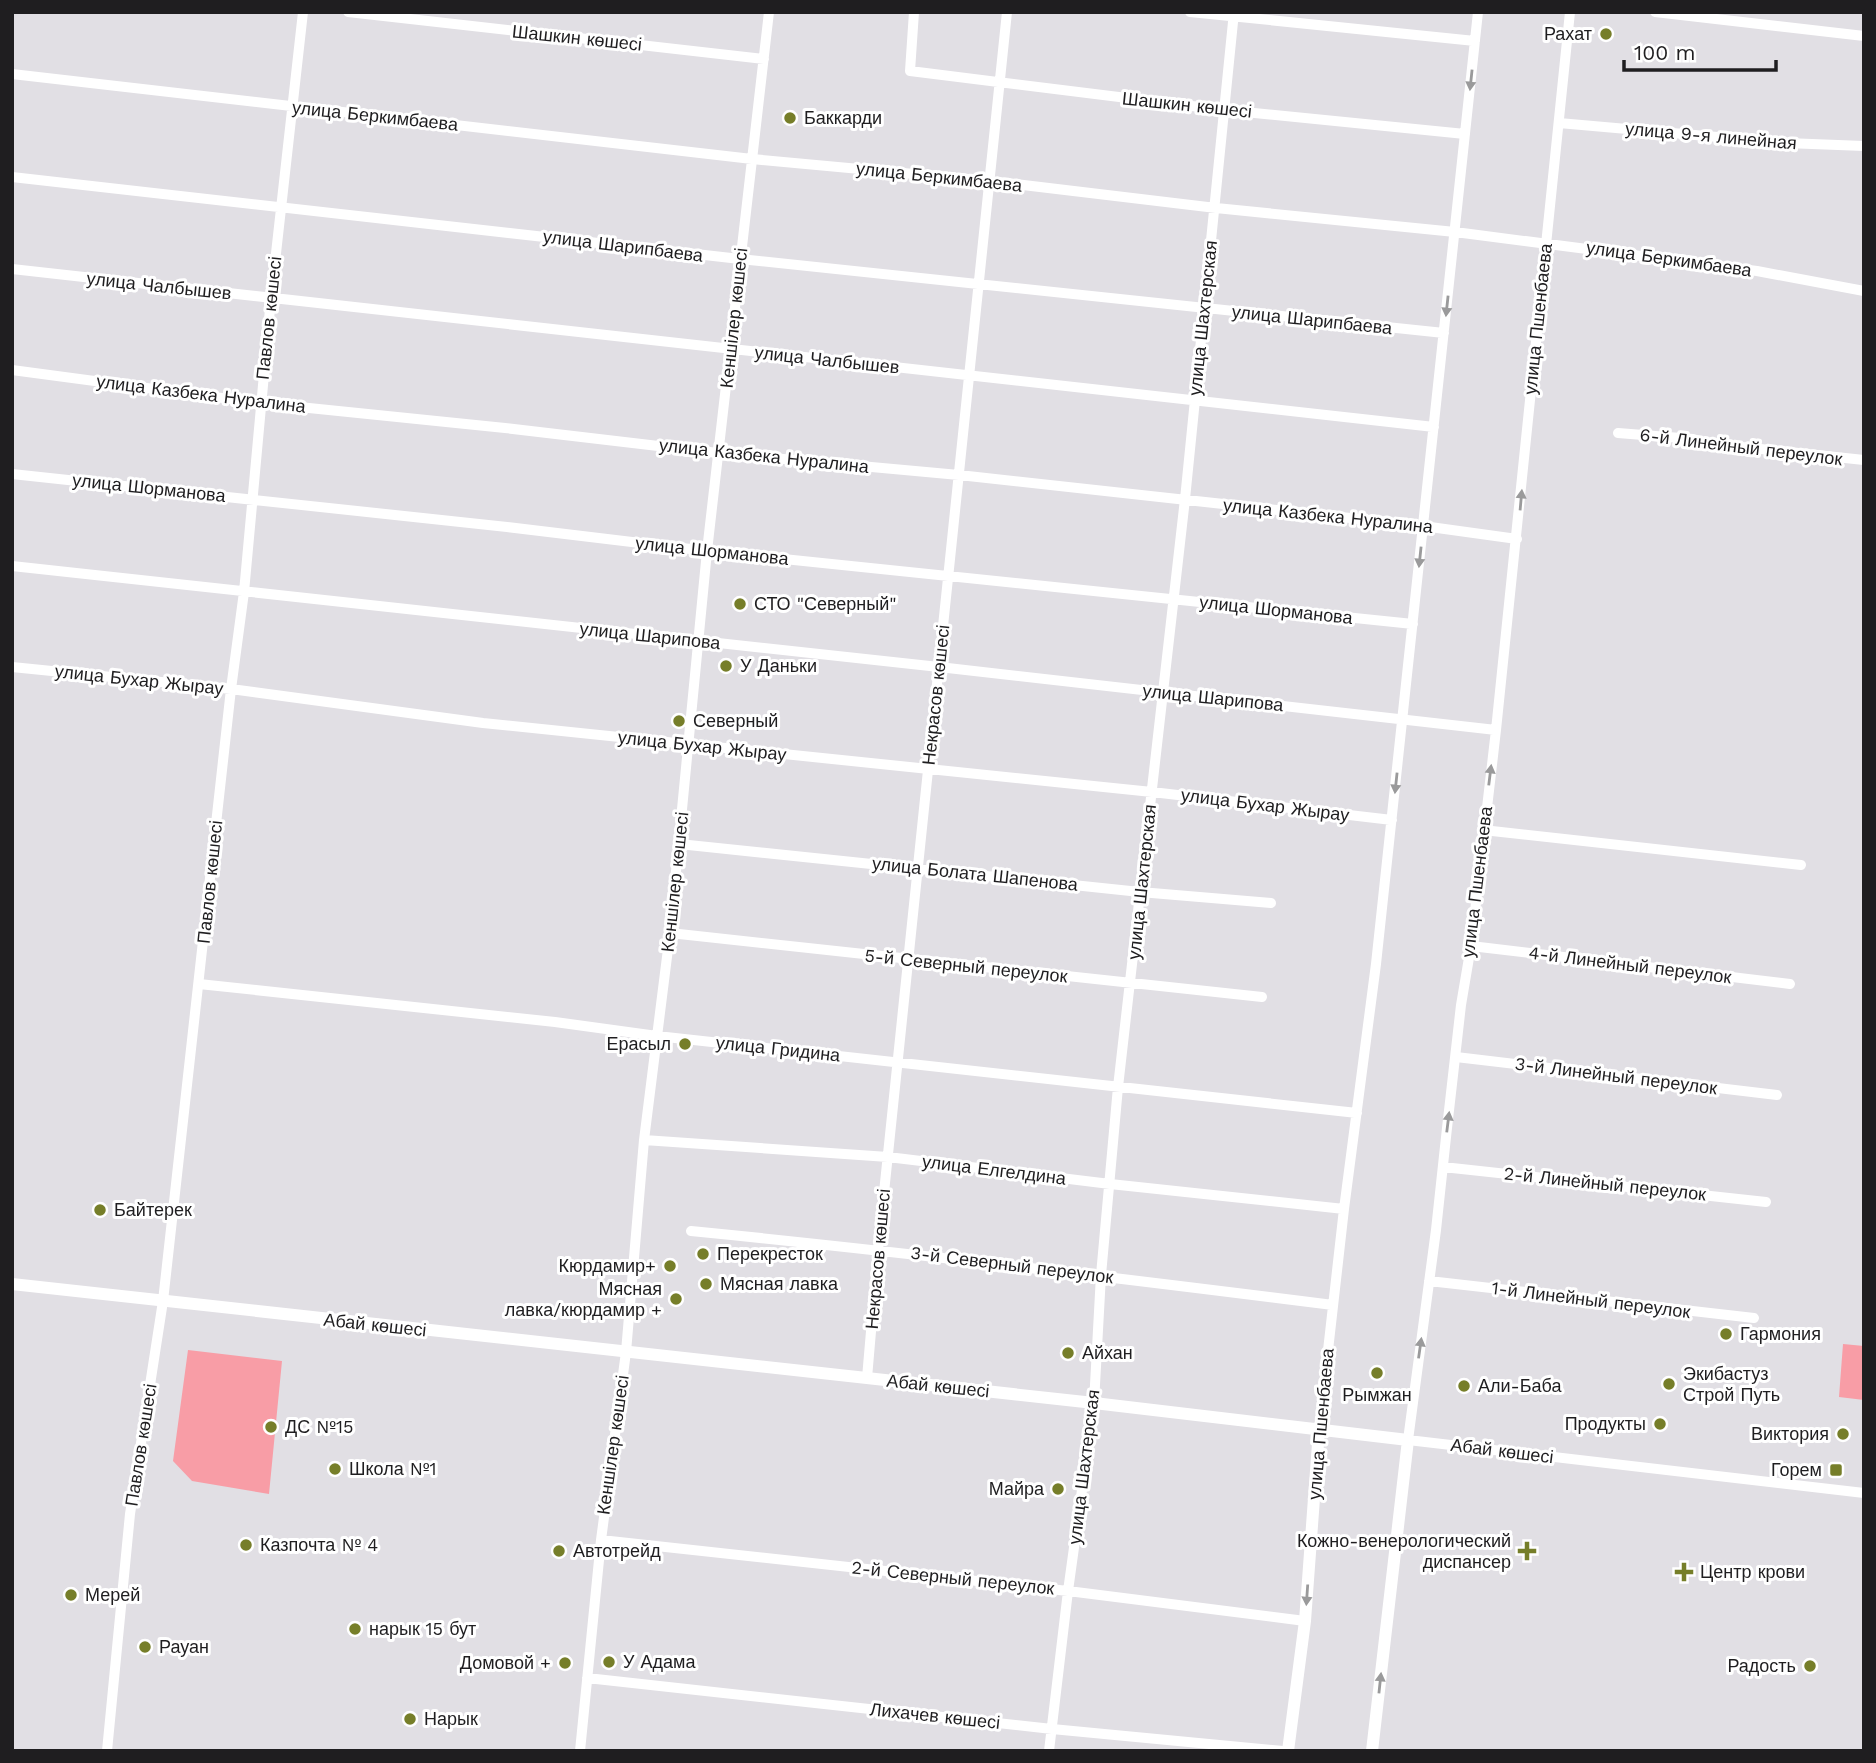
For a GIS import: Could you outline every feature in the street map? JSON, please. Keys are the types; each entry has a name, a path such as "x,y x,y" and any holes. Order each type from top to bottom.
{"main road":[{"name":"Абай көшесі","path":"12,1284 1408,1440"},
{"name":"улица Пшенбаева","path":"1288,1751 1305,1621 1319,1430"},
{"name":"улица Пшенбаева","path":"1372,1751 1408,1440"}],"street":[{"name":"Павлов көшесі","path":"107,1751 130,1514 163,1301 244,592 260,403 303,12"},
{"name":"Шашкин көшесі","path":"348,12 764,59"},
{"name":"Кеншілер көшесі","path":"580,1751 601,1540 626,1352 644,1140 670,933 707,551 769,12"},
{"name":"Шашкин көшесі","path":"914,12 910,71 1224,110 1465,134"},
{"name":"Некрасов көшесі","path":"867,1378 878,1250 1007,12"},
{"path":"1190,12 1234,14 1475,41"},
{"name":"улица Пшенбаева","path":"1319,1430 1376,964 1478,12"},
{"name":"улица Пшенбаева","path":"1408,1440 1496,730 1570,12"},
{"path":"1655,12 1864,36"},
{"name":"улица Шахтерская","path":"1049,1751 1094,1403 1101,1275 1118,1087 1185,499 1234,14"},
{"name":"улица Беркимбаева","path":"12,75 752,159 990,181 1216,208 1454,232 1757,271 1864,291"},
{"name":"улица 9-я линейная","path":"1559,122 1786,143 1864,146"},
{"name":"улица Шарипбаева","path":"12,177 740,259 1444,333"},
{"name":"улица Чалбышев","path":"12,269 1434,428"},
{"name":"улица Казбека Нуралина","path":"12,370 260,403 718,453 1185,499 1517,539"},
{"name":"6-й Линейный переулок","path":"1618,433 1693,439 1704,443 1864,460"},
{"name":"улица Шорманова","path":"12,474 707,551 1413,624"},
{"name":"улица Шарипова","path":"12,566 1496,730"},
{"name":"улица Бухар Жырау","path":"12,667 231,690 470,722 1152,792 1392,820"},
{"path":"1483,830 1801,865"},
{"name":"улица Болата Шапенова","path":"678,844 1271,903"},
{"name":"5-й Северный переулок","path":"670,933 1262,997"},
{"name":"4-й Линейный переулок","path":"1471,946 1790,984"},
{"name":"улица Гридина","path":"199,984 1357,1113"},
{"name":"3-й Линейный переулок","path":"1456,1057 1777,1095"},
{"name":"улица Елгелдина","path":"644,1140 888,1157 1344,1209"},
{"name":"2-й Линейный переулок","path":"1443,1167 1766,1202"},
{"name":"3-й Северный переулок","path":"691,1231 1101,1275 1333,1305"},
{"name":"1-й Линейный переулок","path":"1429,1281 1754,1318"},
{"name":"Абай көшесі","path":"1408,1440 1864,1493"},
{"name":"2-й Северный переулок","path":"601,1540 1068,1591 1305,1621"},
{"name":"Лихачев көшесі","path":"587,1678 1052,1729 1283,1751"}],"shaded area":[{"path":"1843,1344 1864,1346 1864,1400 1839,1397"},
{"path":"188,1350 282,1361 269,1494 192,1481 173,1461"}],"place":[{"name":"Рахат","path":"1606,34"},
{"name":"Баккарди","path":"790,118"},
{"name":"СТО \"Северный\"","path":"740,604"},
{"name":"У Даньки","path":"726,666"},
{"name":"Северный","path":"679,721"},
{"name":"Ерасыл","path":"685,1044"},
{"name":"Байтерек","path":"100,1210"},
{"name":"Перекресток","path":"703,1254"},
{"name":"Кюрдамир+","path":"670,1266"},
{"name":"Мясная лавка","path":"706,1284"},
{"name":"Мясная лавка/кюрдамир +","path":"676,1299"},
{"name":"Гармония","path":"1726,1334"},
{"name":"Айхан","path":"1068,1353"},
{"name":"Рымжан","path":"1377,1373"},
{"name":"Экибастуз Строй Путь","path":"1669,1384"},
{"name":"Али-Баба","path":"1464,1386"},
{"name":"Продукты","path":"1660,1424"},
{"name":"ДС №15","path":"271,1427"},
{"name":"Виктория","path":"1843,1434"},
{"name":"Школа №1","path":"335,1469"},
{"name":"Горем","path":"1836,1470"},
{"name":"Майра","path":"1058,1489"},
{"name":"Казпочта № 4","path":"246,1545"},
{"name":"Автотрейд","path":"559,1551"},
{"name":"Кожно-венерологический диспансер","path":"1527,1551"},
{"name":"Центр крови","path":"1684,1572"},
{"name":"Мерей","path":"71,1595"},
{"name":"нарык 15 бут","path":"355,1629"},
{"name":"Рауан","path":"145,1647"},
{"name":"У Адама","path":"609,1662"},
{"name":"Домовой +","path":"565,1663"},
{"name":"Радость","path":"1810,1666"},
{"name":"Нарык","path":"410,1719"}]}
